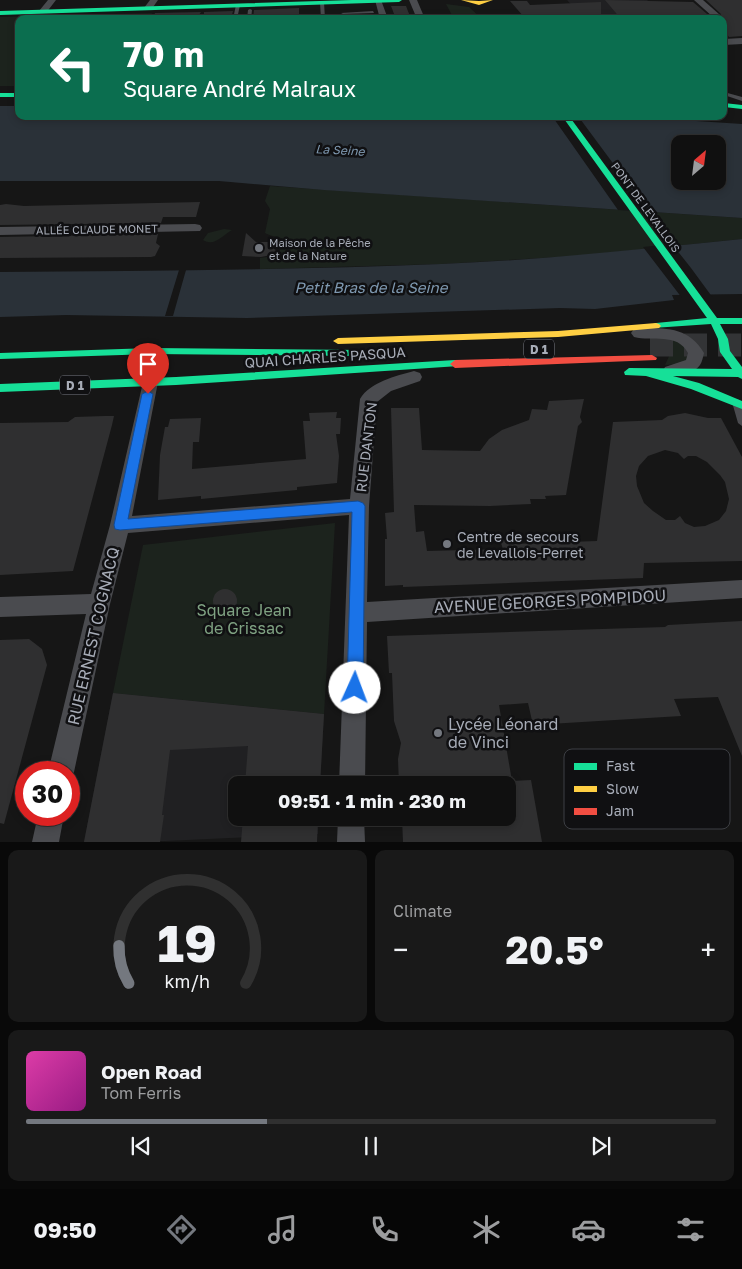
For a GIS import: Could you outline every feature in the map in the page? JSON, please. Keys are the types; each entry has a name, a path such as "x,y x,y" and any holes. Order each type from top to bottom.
{"main road":[{"path":"0,12 151,4 209,3 238,4 250,7 268,2 345,3 398,0"},
{"path":"470,1 491,1"},
{"path":"470,1 482,11 490,14 487,5 491,1"},
{"path":"0,91 15,91"},
{"path":"0,95 15,95"},
{"path":"727,105 742,107"},
{"path":"727,113 742,114"},
{"name":"PONT DE LEVALLOIS","path":"568,120 710,316"},
{"path":"281,352 303,342 604,331 710,316 742,321"},
{"path":"710,316 739,334"},
{"path":"710,316 723,339 725,352 742,374"},
{"name":"QUAI CHARLES PASQUA","path":"0,356 152,351 369,353"},
{"path":"437,353 495,351"},
{"name":"QUAI CHARLES PASQUA","path":"0,388 150,382 414,366 652,358"},
{"path":"314,372 334,379 561,372"},
{"path":"619,372 742,374"},
{"path":"654,372 739,403"}],"street":[{"path":"43,11 52,0"},
{"path":"413,0 419,15"},
{"path":"698,0 716,15"},
{"path":"378,1 383,15"},
{"path":"727,42 742,41"},
{"name":"ALLÉE CLAUDE MONET","path":"0,231 195,228"},
{"path":"604,331 624,334 668,334 684,339 693,346 696,356 690,366 682,369 654,372"},
{"name":"RUE DANTON","path":"352,776 358,613 358,506 369,399 385,387 414,377"},
{"name":"RUE ERNEST COGNACQ","path":"63,761 99,604 120,525 150,382"},
{"path":"120,525 358,506"},
{"name":"AVENUE GEORGES POMPIDOU","path":"358,613 742,589"},
{"path":"0,608 99,604"},
{"path":"45,842 49,826"},
{"path":"351,826 351,842"}],"lane":[{"path":"322,2 323,15"},
{"path":"345,3 373,12"},
{"path":"236,15 238,4"},
{"path":"249,15 250,7"},
{"path":"727,95 742,100"},
{"path":"727,98 742,100"},
{"path":"739,403 742,424"}],"shaded area":[{"path":"567,0 647,0 663,15 580,15"},
{"path":"113,693 324,714 321,776 228,776 228,826 318,826 318,834 166,841 84,842"}],"green space":[{"path":"446,4 469,7 478,15 452,15"},
{"path":"152,13 151,15 76,15"},
{"path":"0,17 15,17 15,86 0,86"},
{"path":"270,186 742,218 742,239 576,256 442,264 260,269 260,258 280,255 280,249 286,240 265,233 270,209 265,201"},
{"path":"224,229 232,230 214,241 207,242 203,240 208,233"},
{"path":"668,337 686,347 690,358 682,364 665,365 671,352 663,342 652,338"},
{"name":"Square Jean de Grissac","path":"335,523 324,714 113,693 143,545"}],"water":[{"name":"La Seine","path":"0,106 15,106 15,120 681,120 742,124 742,218 324,190 219,181 0,181"},
{"name":"Petit Bras de la Seine","path":"742,239 742,294 672,295 674,300 595,309 560,308 247,318 66,315 0,317 0,272 276,269 441,264 554,257"}],"pier":[{"path":"555,120 581,120 649,212 618,210"},
{"path":"672,244 713,298 682,298 643,247"},
{"path":"179,270 186,270 173,316 165,316"}],"building":[{"path":"605,0 693,2 708,15 618,15"},
{"path":"706,0 742,0 742,36 729,37 727,35 727,15 721,14"},
{"path":"510,1 527,1 530,5 601,2 601,14 522,15"},
{"path":"391,6 406,6 409,15 394,15"},
{"path":"299,8 299,15 253,15 254,10"},
{"path":"233,11 232,15 204,15 204,12"},
{"path":"201,12 199,15 154,15 155,13"},
{"path":"200,202 196,217 163,217 161,223 0,225 0,205 6,204 24,206"},
{"name":"Maison de la Pêche et de la Nature","path":"246,233 256,242 270,242 269,246 281,253 261,257 242,256"},
{"path":"158,234 156,243 160,246 155,256 151,257 0,258 0,237"},
{"path":"584,399 580,417 582,422 578,426 566,495 545,496 546,499 530,499 531,504 490,506 414,505 416,532 424,531 427,551 503,549 499,537 514,544 597,541 613,422 662,420 668,416 685,413 708,418 721,418 742,457 742,561 644,563 643,578 403,587 403,585 385,586 385,539 387,539 385,513 394,512 391,408 419,408 422,450 480,451 489,439 502,430 529,420 532,409 547,410 549,401","holes":["665,450 678,453 684,459 688,456 696,456 707,462 725,482 729,499 726,511 719,520 705,526 694,527 685,523 680,516 675,520 666,520 644,503 637,486 636,476 639,466 648,456"]},
{"path":"337,412 336,418 341,418 340,434 336,434 339,456 337,483 297,487 297,490 201,499 201,496 158,500 160,455 165,427 168,427 170,419 201,418 199,442 193,442 192,469 306,459 303,421 310,421 309,413"},
{"path":"114,416 73,571 0,575 0,423 68,422 75,417"},
{"path":"225,589 233,593 237,601 233,609 225,613 217,609 213,601 217,593"},
{"name":"Lycée Léonard de Vinci","path":"742,621 742,756 718,697 674,699 681,716 533,725 528,703 499,705 511,776 399,776 398,759 401,743 394,721 392,673 389,673 387,636 665,627 668,625"},
{"path":"29,639 42,649 47,665 21,761 15,761 15,783 4,824 0,823 0,640"},
{"path":"113,693 324,714 321,776 246,776 248,746 170,750 160,842 84,842"},
{"name":"Lycée Léonard de Vinci","path":"531,780 542,842 403,842 402,826 516,826 516,781"},
{"path":"242,826 318,826 317,842 241,842"}],"tunnel":[{"path":"650,345 742,345"}],"traffic: fast":[{"path":"0,13 399,0"},
{"path":"0,95 15,95"},
{"path":"727,105 742,107"},
{"path":"568,120 714,321 723,339 725,352 742,375"},
{"path":"656,326 714,321 742,321"},
{"path":"0,356 152,351 361,353"},
{"path":"0,388 176,381 455,364"},
{"path":"629,372 742,373"},
{"path":"649,373 695,386 742,405"}],"traffic: slow":[{"path":"464,0 479,3 490,0"},
{"path":"338,341 558,334 656,326"}],"traffic: jam":[{"path":"455,364 652,358"}],"place":[{"name":"Maison de la Pêche et de la Nature","path":"259,248"},
{"name":"Centre de secours de Levallois-Perret","path":"447,544"},
{"name":"Lycée Léonard de Vinci","path":"438,733"}],"route":[{"path":"148,394 120,525 358,506 358,613 355,688"}]}
